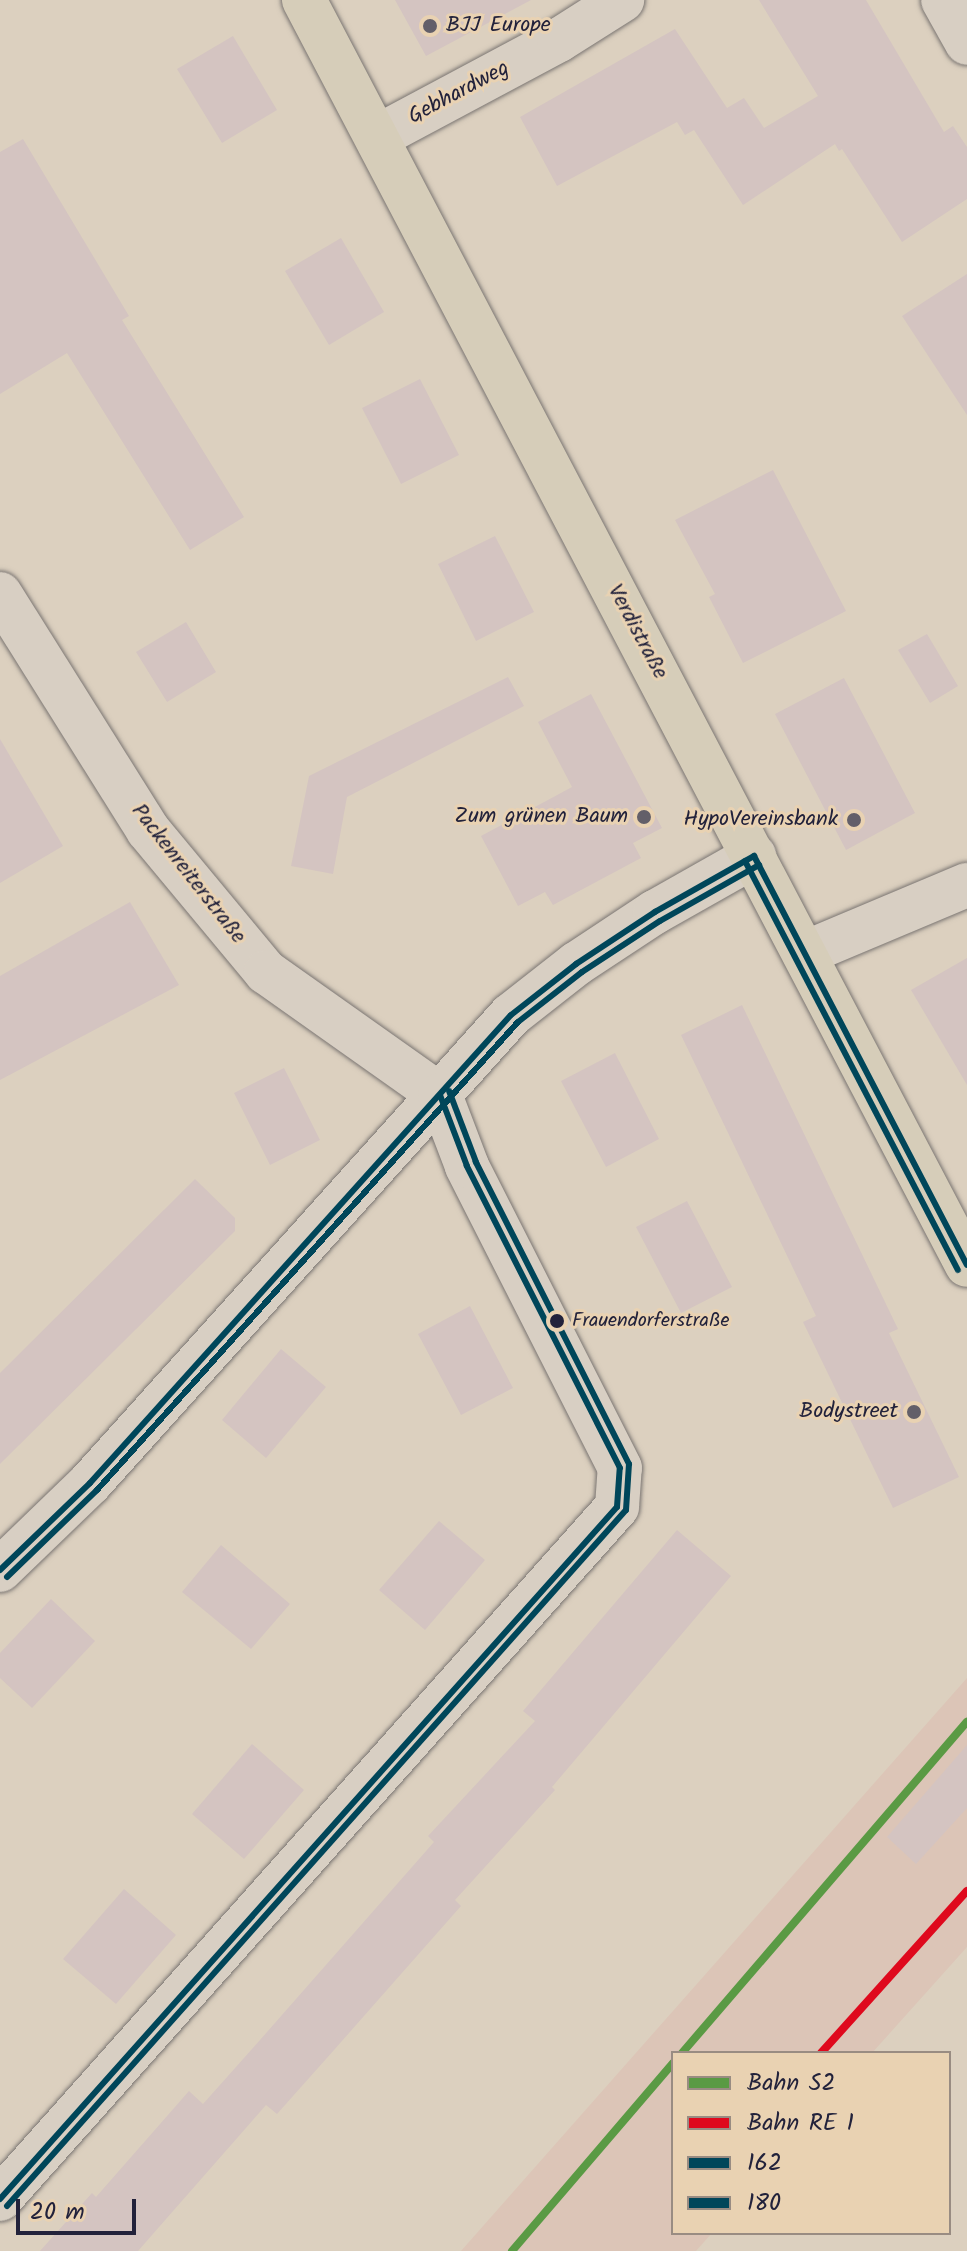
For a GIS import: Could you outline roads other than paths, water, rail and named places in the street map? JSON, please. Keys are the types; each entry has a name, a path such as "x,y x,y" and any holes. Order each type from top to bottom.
{"main road":[{"name":"Verdistraße","path":"304,0 967,1265"}],"street":[{"name":"Gebhardweg","path":"377,137 559,40 622,0"},
{"path":"943,0 967,43"},
{"name":"Packenreiterstraße","path":"0,594 148,830 266,972 440,1095"},
{"path":"0,1570 90,1483 511,1015 576,964 655,912 754,856"},
{"path":"805,953 967,885"},
{"path":"0,2199 617,1507 620,1468 467,1166 440,1095"}],"rail line":[{"name":"S2","path":"684,2051 967,1722"},
{"name":"S2","path":"512,2251 671,2065"}],"place":[{"name":"BJJ Europe","path":"430,26"},
{"name":"Zum grünen Baum","path":"644,817"},
{"name":"HypoVereinsbank","path":"854,820"},
{"name":"Frauendorferstraße","path":"557,1321"},
{"name":"Bodystreet","path":"914,1412"}]}
